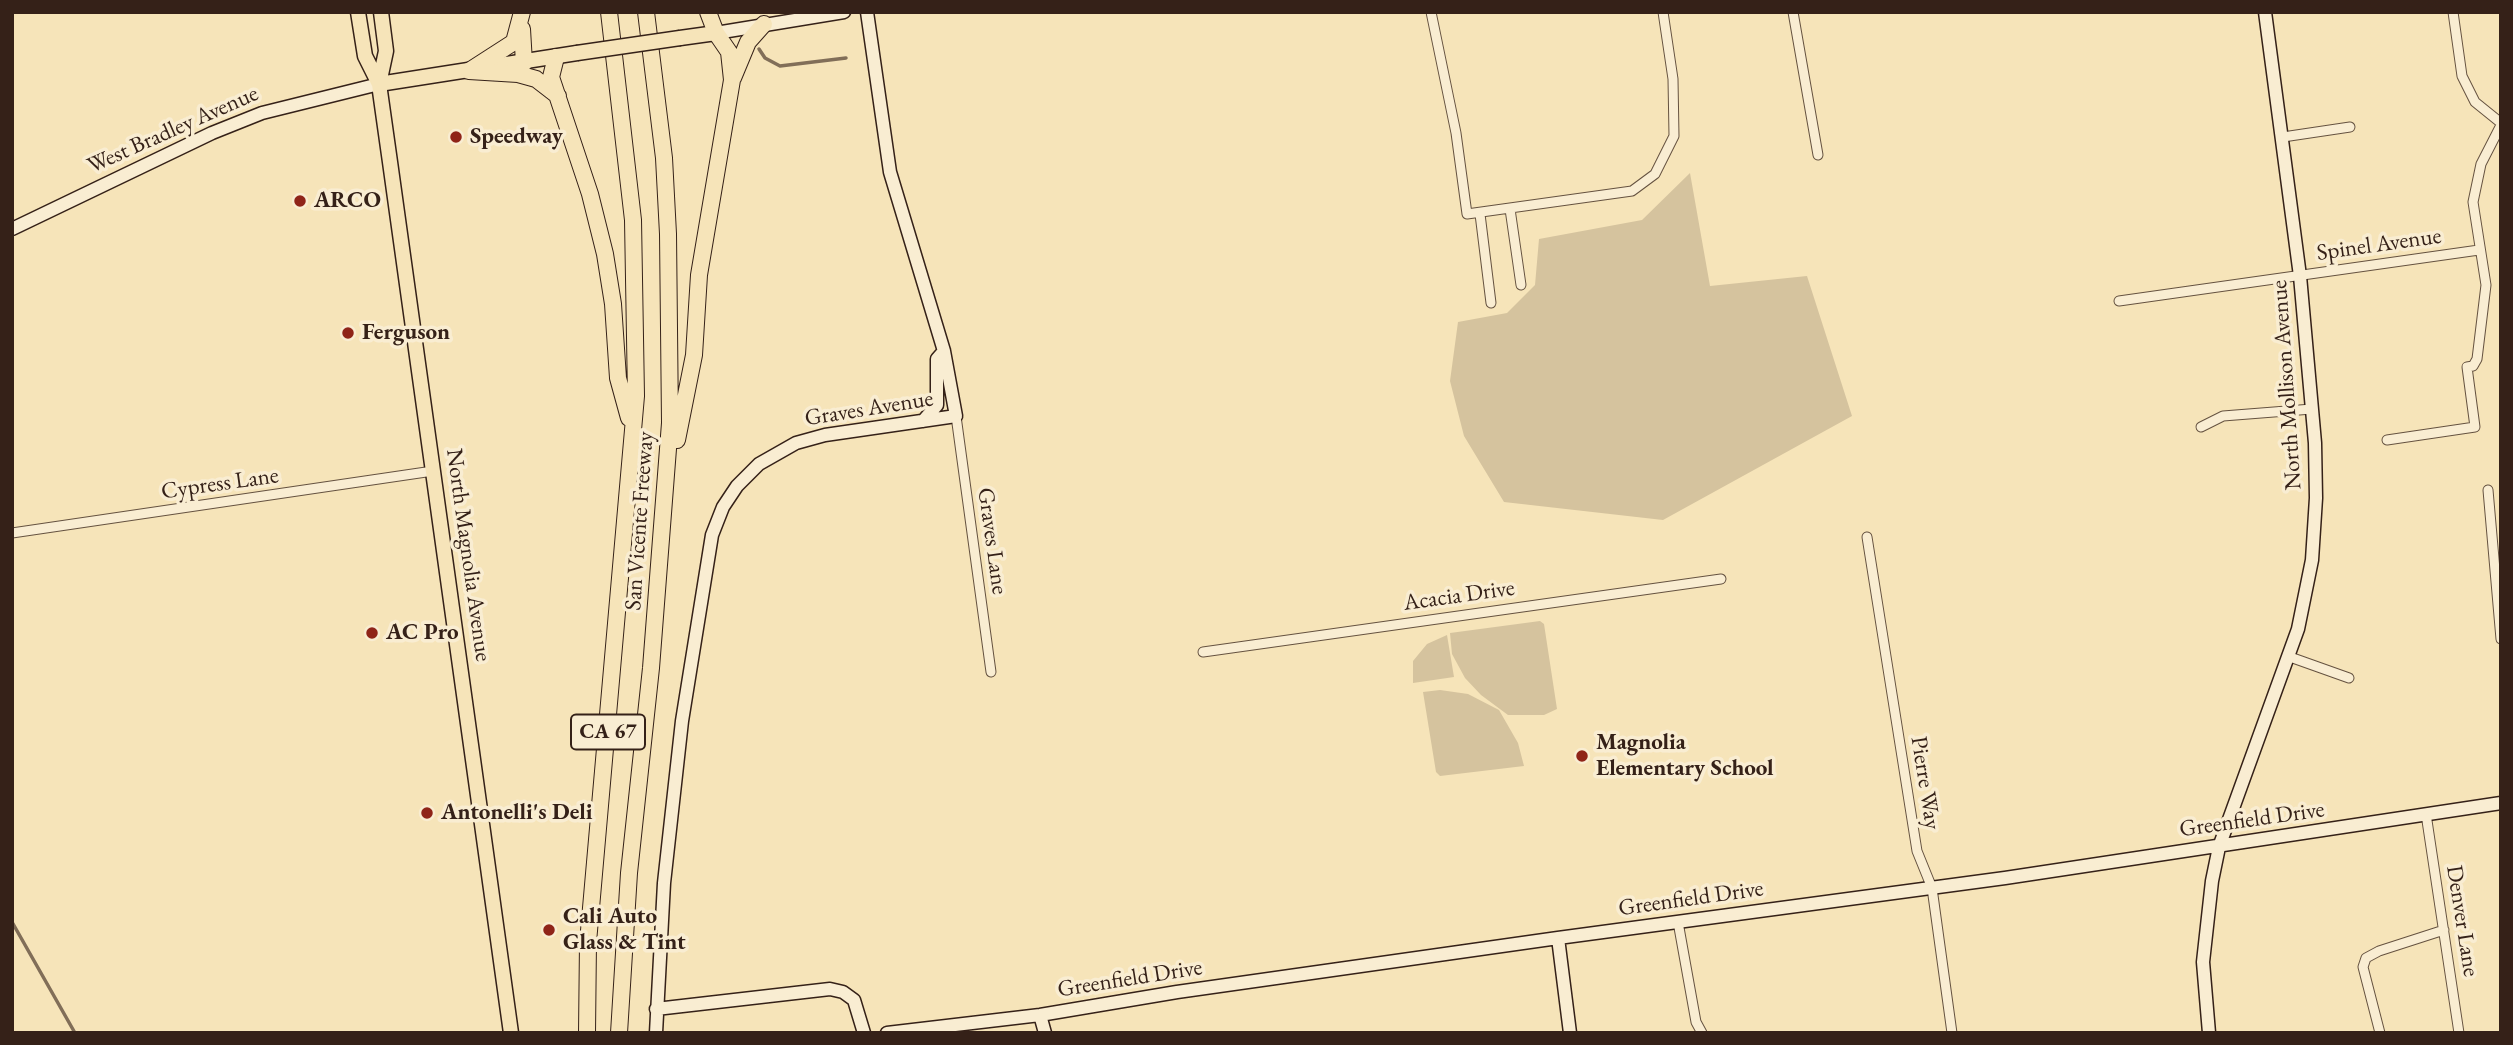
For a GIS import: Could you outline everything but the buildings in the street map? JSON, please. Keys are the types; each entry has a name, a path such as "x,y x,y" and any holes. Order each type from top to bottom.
{"highway":[{"path":"523,12 524,63"},
{"path":"468,71 514,42 523,12"},
{"name":"San Vicente Freeway","path":"587,1033 588,942 636,396 633,220 609,12"},
{"name":"San Vicente Freeway","path":"619,1033 629,873 666,497 671,363 664,158 646,12"},
{"path":"708,12 716,33 729,51 732,80"},
{"path":"666,497 694,355 699,275 732,80 748,43 764,24"},
{"path":"556,57 551,77 590,194 605,254 613,304 618,377 633,431"},
{"path":"468,71 518,74 536,79 558,96"}],"main road":[{"name":"North Magnolia Avenue","path":"358,12 365,56 379,84 511,1033"},
{"name":"North Magnolia Avenue","path":"379,84 386,51 381,12"},
{"path":"716,33 844,12"},
{"name":"Graves Avenue","path":"656,1033 664,883 682,721 710,544 718,518 744,477 769,457 796,443 825,435 956,416 944,351 890,172 867,12"},
{"name":"North Mollison Avenue","path":"2209,1033 2203,962 2205,920 2219,847 2290,657 2312,560 2316,498 2312,409 2300,276 2265,12"},
{"name":"West Bradley Avenue","path":"12,229 212,133 262,113 379,84 716,33"},
{"path":"923,421 937,405 937,359 944,351"},
{"name":"Greenfield Drive","path":"887,1033 1040,1015 1177,992 1932,888 2501,803"},
{"path":"1558,938 1570,1033"},
{"path":"656,1009 807,989 836,989 847,994 856,1004 864,1033"},
{"path":"1040,1015 1045,1033"}],"street":[{"path":"1431,12 1456,133 1467,214 1632,191 1654,174 1674,136 1673,79 1663,12"},
{"path":"1793,12 1818,155"},
{"path":"2387,440 2475,427 2467,367 2473,366 2477,359 2486,307 2486,285 2473,210 2477,179 2486,150 2501,124 2475,102 2462,76 2453,12"},
{"path":"2283,137 2350,127"},
{"path":"1510,209 1521,285"},
{"path":"1480,214 1491,303"},
{"name":"Spinel Avenue","path":"2119,301 2479,250"},
{"path":"2201,427 2223,416 2312,409"},
{"name":"Graves Lane","path":"956,416 991,672"},
{"name":"Cypress Lane","path":"12,533 433,471"},
{"path":"2488,490 2501,639"},
{"name":"Pierre Way","path":"1867,537 1917,851 1932,888 1952,1033"},
{"name":"Acacia Drive","path":"1203,652 1721,579"},
{"path":"2290,657 2349,678"},
{"name":"Denver Lane","path":"2427,814 2459,1033"},
{"path":"1678,922 1696,1022 1702,1033"},
{"path":"2381,1033 2364,967 2366,958 2379,951 2444,930"}],"shaded area":[{"path":"1690,173 1710,286 1807,276 1852,416 1663,520 1504,502 1464,436 1450,381 1458,322 1507,313 1535,285 1539,239 1642,220"},
{"path":"1540,621 1544,624 1557,709 1544,715 1508,715 1481,695 1465,678 1452,654 1450,633"},
{"path":"1447,635 1454,677 1413,683 1413,661 1427,644"},
{"path":"1440,690 1468,694 1499,710 1518,743 1524,766 1440,776 1436,772 1423,692"}],"waterway":[{"path":"759,49 765,58 780,66 846,58"},
{"path":"12,922 75,1033"}],"place":[{"name":"Speedway","path":"456,137"},
{"name":"ARCO","path":"300,201"},
{"name":"Ferguson","path":"348,333"},
{"name":"AC Pro","path":"372,633"},
{"name":"Magnolia Elementary School","path":"1582,756"},
{"name":"Antonelli's Deli","path":"427,813"},
{"name":"Cali Auto Glass & Tint","path":"549,930"}]}
